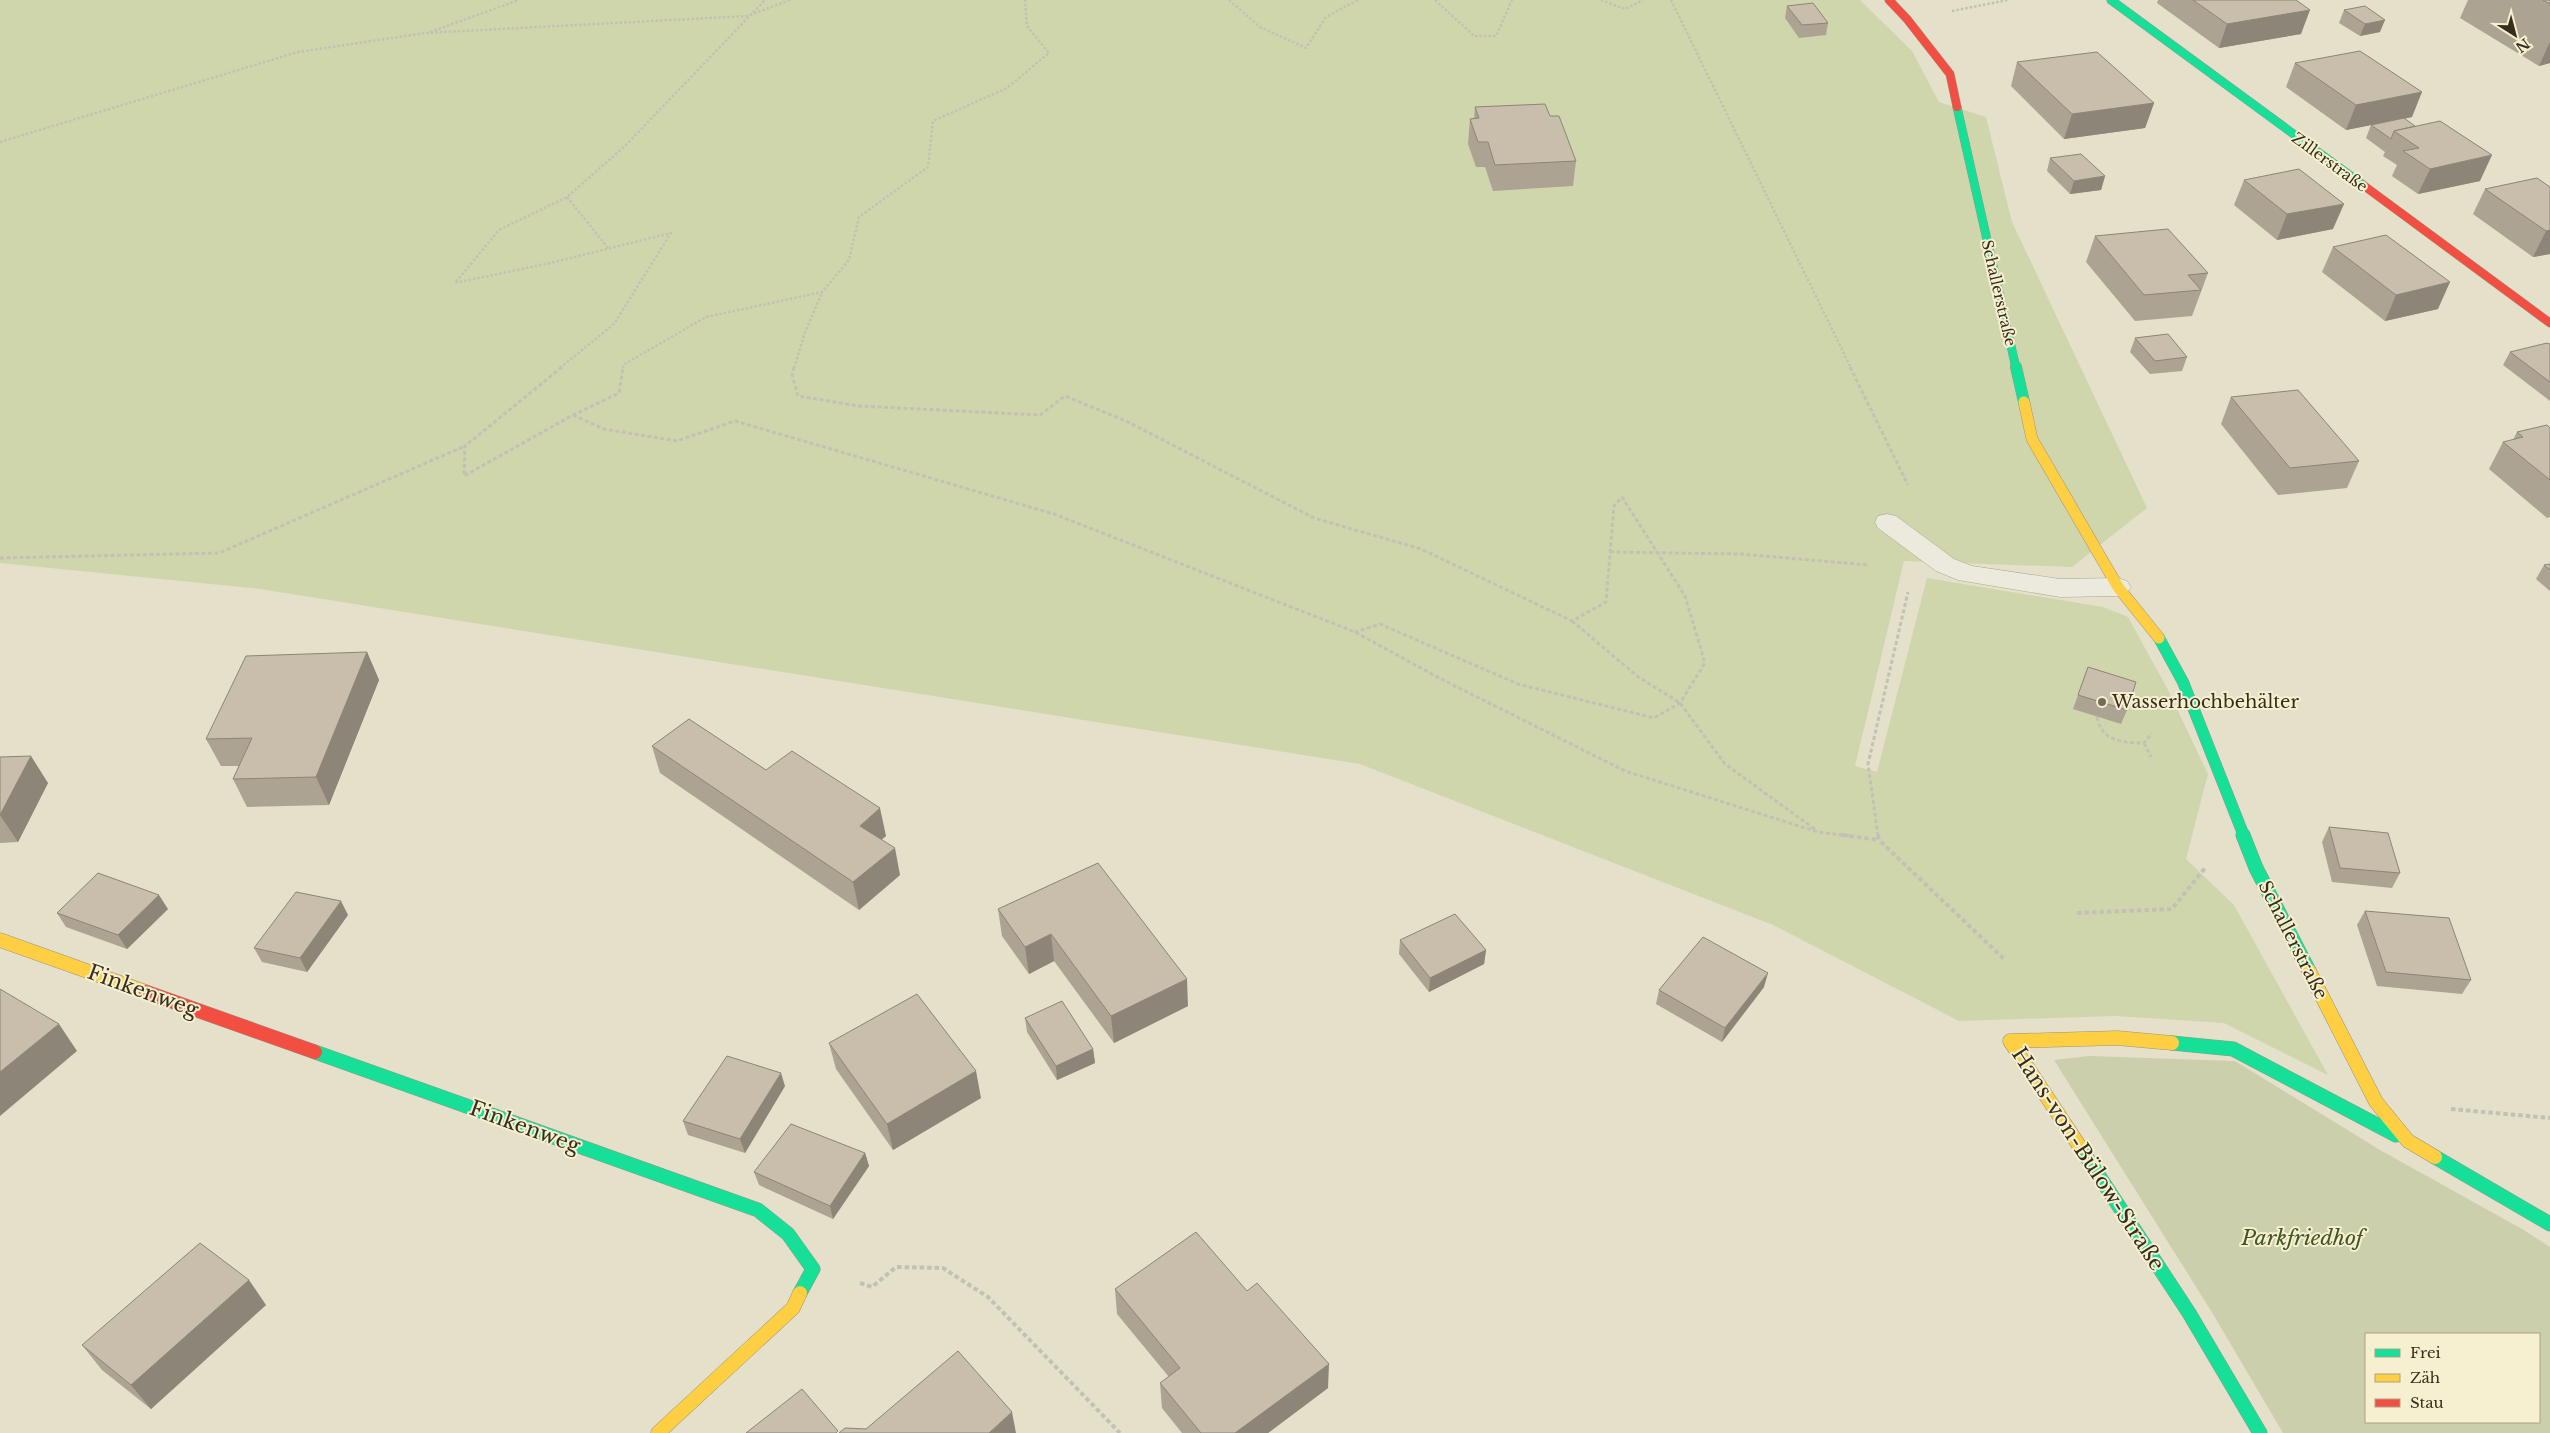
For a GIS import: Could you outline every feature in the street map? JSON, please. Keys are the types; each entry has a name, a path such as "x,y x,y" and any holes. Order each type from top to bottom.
{"street":[{"name":"Schallerstraße","path":"1889,0 1908,19 1950,74 2032,440 2118,587 2168,653 2183,682 2256,868 2376,1102 2408,1141 2550,1224"},
{"name":"Zillerstraße","path":"2111,0 2550,323"},
{"path":"1887,522 1935,557 1967,574 2060,588 2118,587"},
{"name":"Finkenweg","path":"0,940 758,1210 788,1234 813,1268"},
{"name":"Hans-von-Bülow-Straße","path":"2260,1433 2189,1313 2010,1041 2117,1038 2233,1049 2408,1141"},
{"path":"658,1433 793,1308 813,1268"}],"path":[{"path":"425,34 519,0"},
{"path":"0,558 219,552 465,446 614,324 671,233 609,249 455,282 499,230 567,197 625,146 747,16 765,0"},
{"path":"0,142 298,52 425,34 747,16 790,0"},
{"path":"1025,0 1027,26 1048,53 1007,88 933,121 928,167 859,217 849,260 822,292 805,332 792,374 798,396 859,406 1040,415 1065,396 1126,421 1314,518 1421,549 1572,621 1637,676 1680,703 1725,764 1818,832"},
{"path":"1229,0 1260,27 1306,48 1326,17 1358,0"},
{"path":"1435,0 1474,36 1496,36 1512,0"},
{"path":"1600,0 1625,9 1643,0"},
{"path":"1671,0 1931,531 1935,557 1913,570 1868,764 1879,840"},
{"path":"1908,19 2008,0"},
{"path":"567,197 609,249"},
{"path":"465,446 464,476 573,415 619,393 623,365 706,316 822,292"},
{"path":"573,415 604,429 677,441 736,421 1054,514 1164,559 1355,632 1441,679 1625,771 1818,832 1879,840 2004,959"},
{"path":"1355,632 1380,624 1518,684 1654,718 1680,703 1705,663 1685,596 1622,497 1614,506 1606,602 1572,621"},
{"path":"1610,552 1657,551 1815,559 1874,566"},
{"path":"2097,716 2097,724 2103,734 2124,743"},
{"path":"2144,743 2151,757"},
{"path":"2077,913 2172,909 2240,825"},
{"path":"2376,1102 2550,1118"},
{"path":"813,1268 872,1287 896,1267 943,1268 988,1296 1120,1433"}],"green space":[{"path":"0,0 1860,0 1912,51 1939,102 1986,117 2012,222 2147,508 2072,567 1904,561 1855,766 1877,772 1927,578 2103,607 2128,617 2167,688 2208,774 2186,859 2234,905 2328,1075 2224,1023 2115,1016 1959,1021 1773,925 1360,764 260,589 0,563"},
{"name":"Parkfriedhof","path":"2089,1056 2235,1061 2380,1150 2522,1229 2550,1247 2550,1433 2283,1433 2213,1314 2054,1060"}],"building":[{"path":"2193,0 2296,0 2310,10 2227,24"},
{"path":"1813,3 1828,23 1802,25 1787,6"},
{"path":"2365,6 2385,20 2365,24 2344,10"},
{"path":"2360,51 2422,92 2356,105 2295,63"},
{"path":"2097,52 2154,103 2072,114 2017,62"},
{"path":"1545,104 1550,116 1559,116 1576,161 1495,165 1488,142 1478,142 1470,119 1479,118 1475,107"},
{"path":"2404,118 2415,126 2394,131 2391,139 2371,125"},
{"path":"2440,121 2492,155 2430,169 2403,151 2419,148 2394,131"},
{"path":"2081,154 2105,176 2074,181 2050,158"},
{"path":"2299,169 2344,204 2287,214 2244,180"},
{"path":"2537,178 2550,187 2550,230 2546,231 2485,189"},
{"path":"2168,229 2208,273 2188,275 2201,290 2144,295 2095,236"},
{"path":"2386,235 2450,282 2396,295 2333,247"},
{"path":"2168,334 2187,357 2155,361 2135,338"},
{"path":"2547,343 2550,344 2550,382 2510,352"},
{"path":"2298,390 2359,461 2290,468 2231,397"},
{"path":"2547,425 2550,428 2550,480 2503,442 2523,437 2517,432"},
{"path":"2550,564 2550,570 2544,565"},
{"path":"367,652 316,777 233,779 252,738 206,739 246,656"},
{"path":"2088,667 2136,682 2127,710 2078,695"},
{"path":"689,719 766,770 792,751 880,808 860,826 895,848 853,882 652,746"},
{"path":"31,756 0,815 0,757"},
{"path":"2329,827 2388,833 2400,873 2340,868"},
{"path":"1098,863 1187,979 1111,1016 1051,934 1025,947 998,909"},
{"path":"98,873 159,895 118,935 57,913"},
{"path":"296,892 341,901 300,958 254,948"},
{"path":"2365,911 2449,918 2471,980 2386,972"},
{"path":"1455,914 1486,950 1430,978 1400,940"},
{"path":"1703,937 1768,973 1725,1028 1659,990"},
{"path":"0,989 59,1024 0,1072"},
{"path":"917,994 976,1071 887,1124 829,1043"},
{"path":"1062,1001 1093,1049 1056,1066 1025,1018"},
{"path":"727,1056 781,1073 740,1139 683,1121"},
{"path":"791,1124 865,1153 830,1206 754,1172"},
{"path":"1196,1232 1247,1291 1257,1283 1329,1364 1235,1433 1201,1433 1160,1383 1180,1368 1115,1289"},
{"path":"200,1243 249,1280 131,1385 82,1345"},
{"path":"958,1351 1012,1412 989,1433 839,1433 845,1428 866,1429"},
{"path":"802,1389 838,1431 836,1433 746,1433"}],"traffic: fast":[{"path":"2111,0 2363,185"},
{"path":"1957,107 2024,402"},
{"path":"2159,638 2183,682 2256,868 2309,971"},
{"path":"2172,1043 2233,1049 2396,1135"},
{"path":"315,1052 758,1210 788,1234 813,1269 800,1293"},
{"path":"2080,1147 2189,1313 2260,1433"},
{"path":"2435,1157 2550,1224"}],"traffic: slow":[{"path":"2024,402 2032,439 2118,587 2159,638"},
{"path":"0,940 146,992"},
{"path":"2309,971 2376,1102 2408,1141 2435,1157"},
{"path":"2080,1147 2010,1041 2117,1038 2172,1043"},
{"path":"658,1433 793,1308 800,1293"}],"traffic: jam":[{"path":"1889,0 1907,19 1950,74 1957,107"},
{"path":"2363,185 2550,323"},
{"path":"146,992 315,1052"}],"place":[{"name":"Wasserhochbehälter","path":"2102,702"}]}
